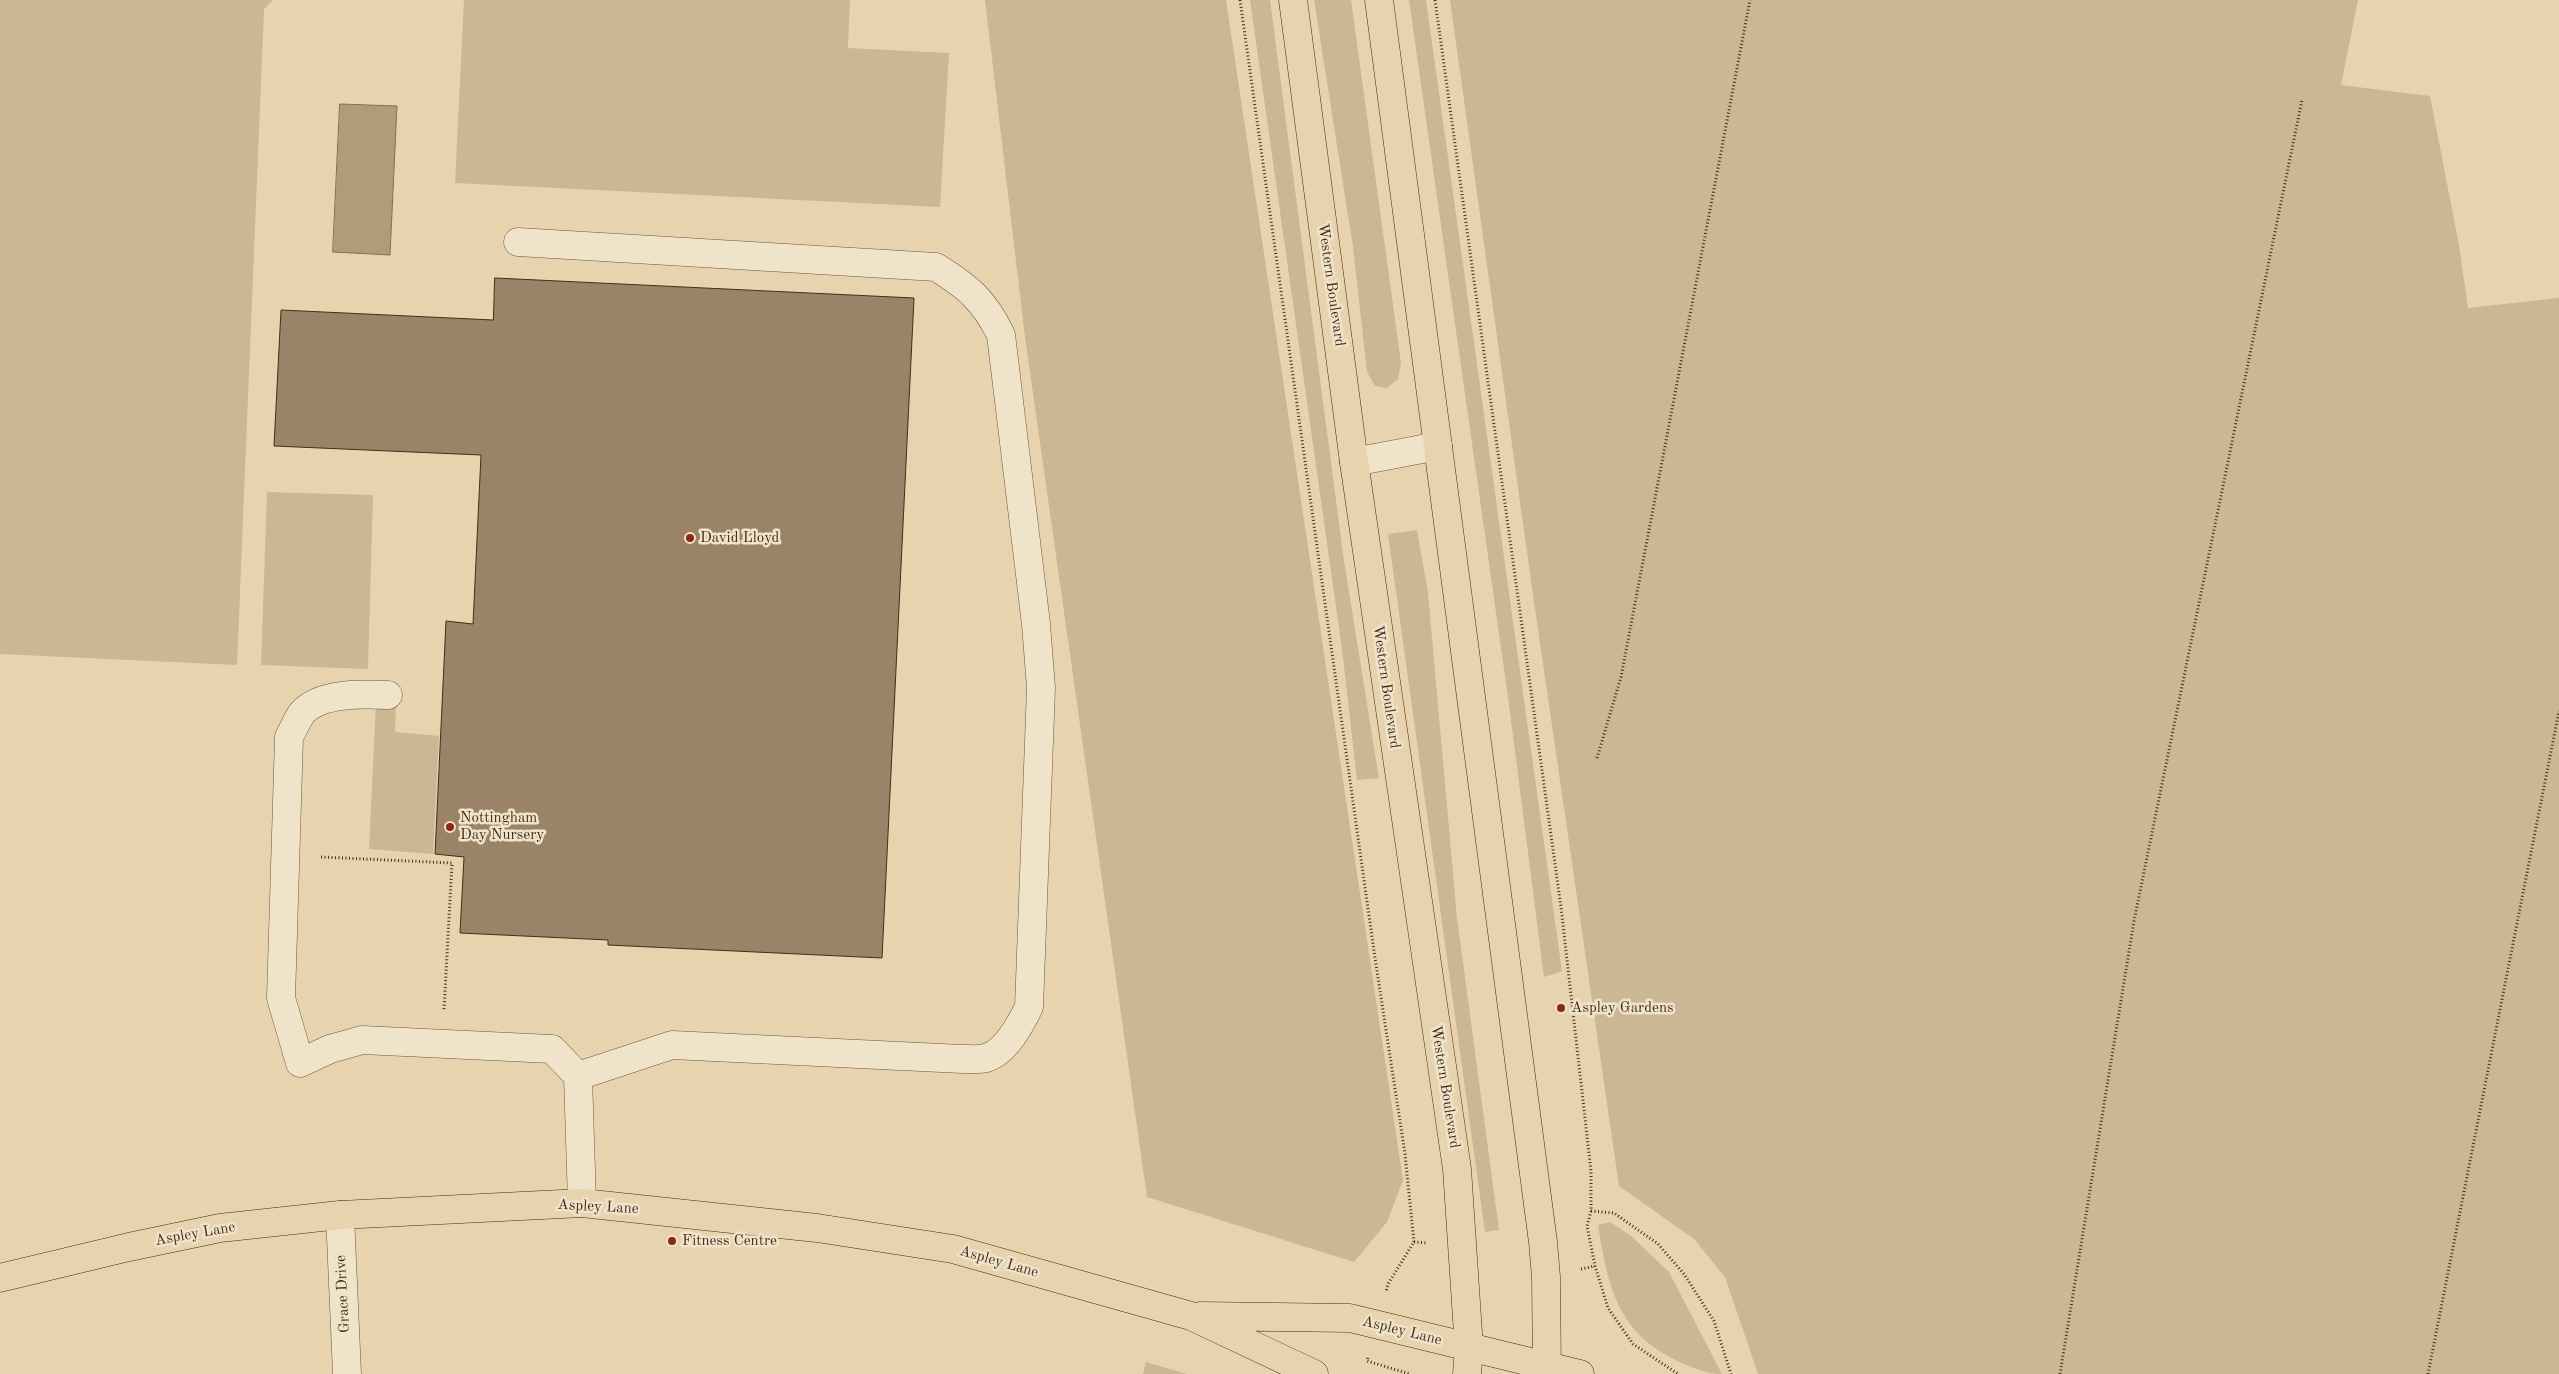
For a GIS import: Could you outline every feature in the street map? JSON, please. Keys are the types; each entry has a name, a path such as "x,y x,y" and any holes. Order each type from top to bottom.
{"main road":[{"name":"Western Boulevard","path":"1293,0 1354,462 1457,1169 1468,1361"},
{"path":"1379,0 1546,1278 1547,1369"},
{"name":"Aspley Lane","path":"0,1278 129,1247 220,1228 340,1215 582,1203 817,1228 953,1249 1191,1316 1314,1374"},
{"name":"Aspley Lane","path":"1191,1316 1350,1318 1378,1324 1468,1361 1580,1374"}],"street":[{"path":"518,242 936,267 967,286 991,315 1001,335 1037,643 1040,688 1029,1008 1020,1025 1005,1045 987,1058 962,1060 672,1045 578,1076"},
{"path":"1354,462 1438,446"},
{"path":"388,695 353,693 321,702 303,712 289,737 281,998 300,1064 330,1049 362,1040 442,1042 552,1049 578,1076 582,1203"},
{"name":"Grace Drive","path":"340,1215 347,1374"}],"path":[{"path":"1240,0 1404,1154 1414,1242 1388,1284 1367,1361 1410,1374"},
{"path":"1435,0 1562,907 1591,1172 1592,1211 1587,1226 1594,1266 1608,1308 1634,1344 1678,1374"},
{"path":"1597,758 1621,677 1750,0"},
{"path":"2060,1374 2134,920 2302,100"},
{"path":"2428,1374 2559,711"},
{"path":"285,855 452,863 442,1042"},
{"path":"1592,1211 1614,1213 1658,1244 1684,1274 1714,1321 1731,1374"},
{"path":"1414,1242 1462,1246"},
{"path":"1546,1278 1594,1266"}],"shaded area":[{"path":"0,0 273,0 264,9 237,665 0,654"},
{"path":"464,0 850,0 848,48 949,53 940,207 455,183"},
{"path":"985,0 1226,0 1403,1180 1387,1222 1354,1262 1147,1197 1025,337"},
{"path":"1250,0 1270,0 1344,561 1379,778 1357,780 1342,649"},
{"path":"1314,0 1351,0 1401,363 1398,379 1387,388 1375,386 1367,372 1353,247"},
{"path":"1409,0 1426,0 1562,971 1544,977 1508,697"},
{"path":"1450,0 2358,0 2341,85 2430,96 2459,245 2468,308 2559,298 2559,1374 1758,1374 1725,1277 1694,1239 1619,1186 1532,588"},
{"path":"340,104 397,106 390,255 333,252"},
{"path":"267,492 373,495 368,669 261,665"},
{"path":"1417,530 1428,593 1457,918 1499,1230 1485,1232 1388,534"},
{"path":"376,703 396,704 395,732 439,736 433,854 369,849"},
{"path":"1610,1222 1630,1235 1669,1272 1722,1374 1697,1369 1660,1352 1630,1324 1612,1289 1606,1269 1598,1225"},
{"path":"1146,1362 1187,1374 1143,1374"}],"building":[{"name":"David Lloyd","path":"495,278 914,298 882,958 608,945 608,940 460,933 464,857 435,854 446,621 473,624 481,455 274,446 281,310 493,320"}],"place":[{"name":"David Lloyd","path":"690,538"},
{"name":"Nottingham Day Nursery","path":"450,827"},
{"name":"Aspley Gardens","path":"1561,1008"},
{"name":"Fitness Centre","path":"672,1241"}]}
